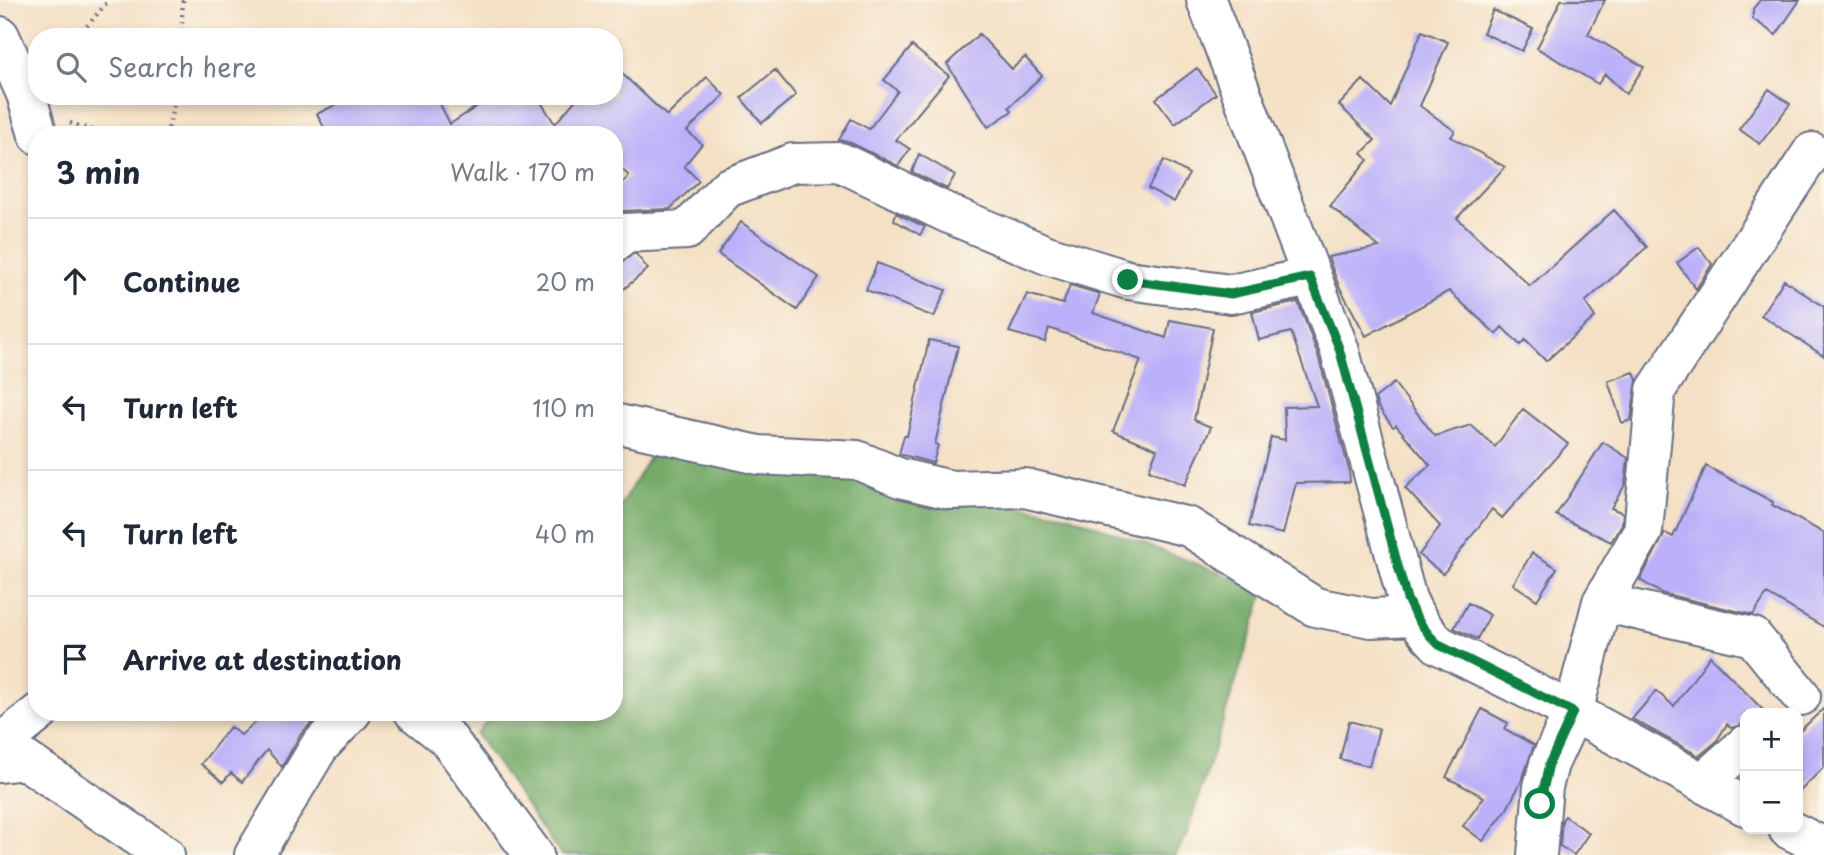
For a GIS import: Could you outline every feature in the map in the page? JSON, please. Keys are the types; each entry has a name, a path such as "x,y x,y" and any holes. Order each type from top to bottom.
{"street":[{"path":"1206,0 1339,348 1407,599 1414,616 1425,632 1439,645 1573,712 1740,803"},
{"path":"0,36 28,101"},
{"path":"29,105 35,126"},
{"path":"1537,855 1543,787 1549,764 1573,712 1602,602 1643,531 1656,390 1812,152"},
{"path":"623,234 687,230 727,188 793,163 840,162 949,215 1047,255 1128,280 1231,294 1310,277"},
{"path":"623,425 759,455 857,460 900,478 951,490 1025,488 1189,527 1315,607 1371,618 1414,616"},
{"path":"1602,602 1753,637 1802,694"},
{"path":"0,744 29,721"},
{"path":"254,855 319,747 344,721"},
{"path":"425,721 448,739 534,855"},
{"path":"1702,783 1740,749"},
{"path":"0,763 24,760 165,855"},
{"path":"1797,834 1824,848"}],"path":[{"path":"86,28 109,0"},
{"path":"181,28 183,0"},
{"path":"169,126 173,105"}],"green space":[{"path":"657,444 1068,515 1265,590 1186,836 1176,855 561,855 476,734 487,721 623,721 623,502"}],"building":[{"path":"1561,0 1605,0 1588,34 1644,67 1626,94 1605,74 1598,84 1537,48"},
{"path":"1760,0 1800,0 1776,35 1753,19 1753,9"},
{"path":"1493,10 1533,29 1522,51 1483,33"},
{"path":"1422,31 1448,42 1420,106 1455,131 1451,137 1505,167 1457,218 1530,286 1614,210 1647,247 1585,302 1595,317 1546,361 1525,340 1520,345 1502,327 1496,334 1449,291 1366,336 1339,286 1328,257 1379,247 1330,206 1368,160 1362,153 1375,140 1339,105 1363,80 1390,106"},
{"path":"979,34 1012,69 1025,57 1042,76 1009,107 1012,111 988,127 947,64"},
{"path":"912,46 949,76 896,140 910,149 898,166 849,142 839,140 851,119 869,129 898,91 884,80"},
{"path":"1197,68 1216,94 1175,124 1156,99"},
{"path":"775,70 796,95 762,123 741,98"},
{"path":"623,74 667,116 707,77 724,95 687,131 702,144 684,166 699,181 670,209 623,211 623,182 629,176 623,170 623,126 323,126 317,114 335,105 440,105 450,124 479,105 543,105 555,124 571,105 623,105"},
{"path":"1769,89 1790,104 1760,144 1739,129"},
{"path":"919,154 955,175 947,189 912,172"},
{"path":"1164,160 1189,174 1174,202 1148,188"},
{"path":"896,213 925,227 920,235 894,220"},
{"path":"741,222 819,277 797,310 718,254"},
{"path":"1699,247 1712,264 1696,289 1677,263"},
{"path":"636,254 648,269 623,290 623,262"},
{"path":"877,263 946,290 934,317 866,290"},
{"path":"1784,280 1824,307 1824,356 1761,315"},
{"path":"1070,285 1100,294 1093,313 1166,338 1170,320 1213,328 1194,420 1211,427 1185,485 1149,470 1157,449 1113,431 1141,360 1049,328 1045,342 1009,332 1027,294 1063,304"},
{"path":"1298,302 1318,355 1350,482 1296,483 1283,534 1249,526 1271,437 1285,440 1284,407 1317,406 1291,332 1259,340 1252,312"},
{"path":"929,340 958,346 933,463 899,454 904,436 907,436"},
{"path":"1634,372 1637,380 1631,420 1622,423 1608,381"},
{"path":"1394,383 1435,436 1471,425 1495,447 1523,409 1568,444 1502,518 1492,509 1443,574 1419,555 1440,526 1405,488 1430,465 1396,425 1393,427 1378,407 1375,398"},
{"path":"1603,442 1628,458 1625,485 1611,508 1623,513 1622,524 1611,542 1556,515"},
{"path":"1706,466 1824,533 1824,627 1767,594 1753,615 1661,593 1640,580 1665,533 1673,537"},
{"path":"1532,553 1557,568 1537,600 1513,584"},
{"path":"1468,603 1490,615 1477,639 1454,628"},
{"path":"1710,656 1761,708 1740,708 1740,725 1731,728 1727,724 1716,742 1699,756 1632,719 1656,691 1674,706"},
{"path":"1824,708 1824,767 1803,788 1803,771 1803,728"},
{"path":"1482,709 1508,723 1505,729 1534,745 1523,778 1507,809 1483,841 1463,826 1484,797 1446,777"},
{"path":"257,721 313,721 300,735 282,767 267,750 242,782 231,773 223,782 201,764 230,727 241,735"},
{"path":"1349,721 1379,729 1369,766 1340,759"},
{"path":"1565,816 1589,833 1574,855 1560,846 1562,820"}],"route":[{"path":"1128,280 1231,294 1310,277 1339,348 1407,599 1414,616 1425,632 1439,645 1573,712 1549,764 1540,804"}]}
